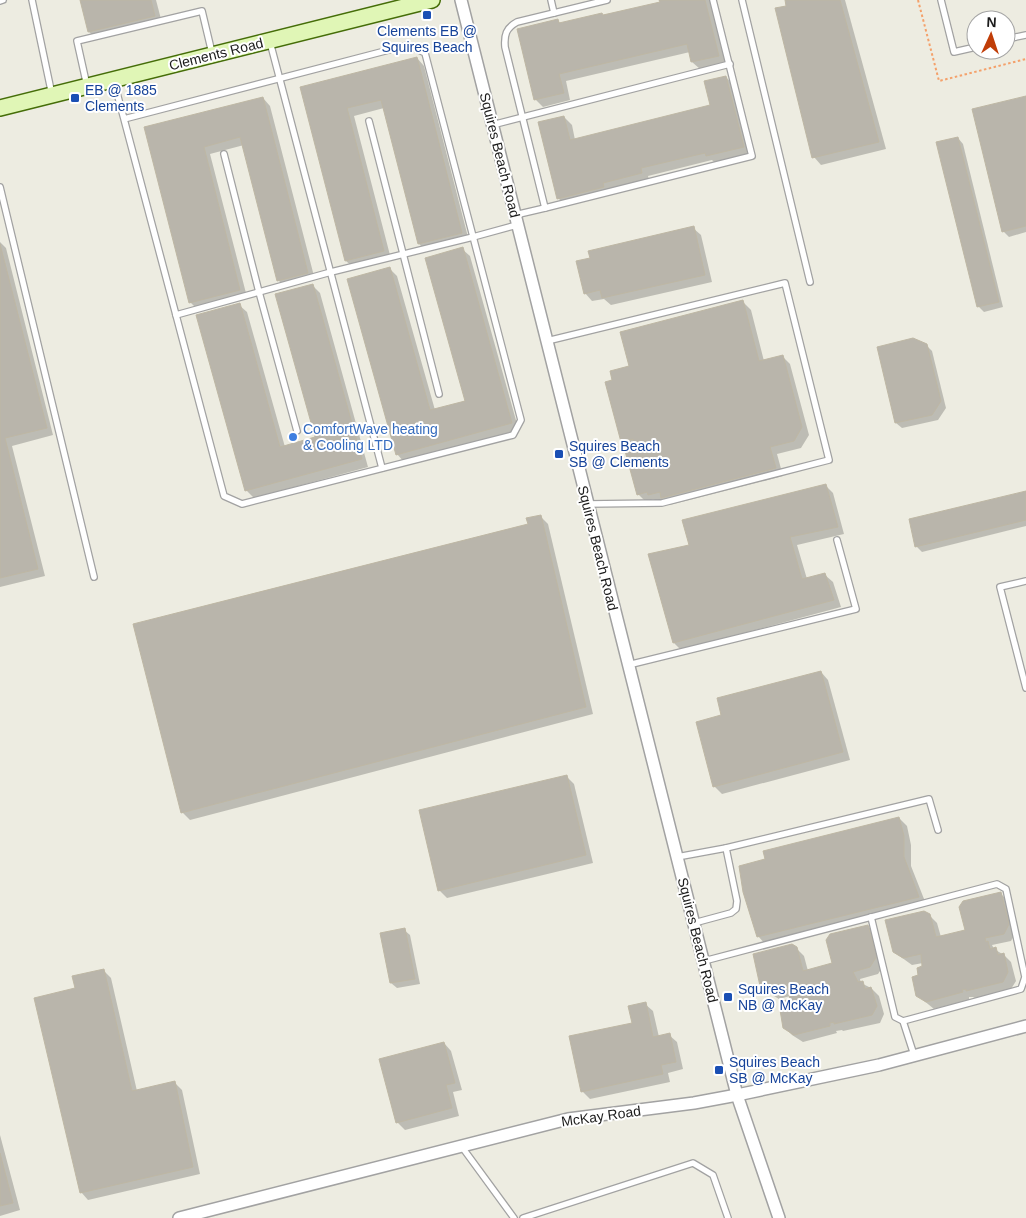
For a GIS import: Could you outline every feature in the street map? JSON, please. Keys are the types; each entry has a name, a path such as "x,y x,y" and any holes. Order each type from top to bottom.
{"street":[{"name":"Clements Road","path":"0,108 432,0"},
{"name":"Squires Beach Road","path":"461,0 737,1095 779,1218"},
{"name":"McKay Road","path":"179,1218 568,1119 694,1103 737,1095 880,1065 1026,1026"}],"lane":[{"path":"32,0 52,95"},
{"path":"551,0 554,13"},
{"path":"545,208 505,47 505,34 517,22 607,0"},
{"path":"176,315 331,272 473,237 545,208 752,156 714,0"},
{"path":"742,0 810,282"},
{"path":"941,0 954,52 966,49"},
{"path":"87,86 77,41 202,11 212,55"},
{"path":"270,40 382,468"},
{"path":"114,80 124,119 224,496 242,504 513,435 521,420 425,53 408,45 124,119"},
{"path":"492,125 730,64"},
{"path":"369,121 439,394"},
{"path":"224,154 297,431"},
{"path":"0,187 94,576"},
{"path":"547,340 785,283 829,460 662,503 587,504"},
{"path":"628,665 856,609 838,540"},
{"path":"1026,581 1000,587 1026,688"},
{"path":"677,857 726,848 929,799 938,830"},
{"path":"694,923 731,913 736,909 737,901 726,848"},
{"path":"704,961 871,917 997,884 1006,889 1025,977 1021,989 903,1021 895,1017 871,917"},
{"path":"903,1021 914,1055"},
{"path":"462,1147 514,1218"},
{"path":"524,1218 693,1163 713,1175 728,1218"}],"building":[{"path":"80,0 151,0 155,16 88,32"},
{"path":"659,0 705,0 719,56 691,62 687,44 559,74 564,93 534,100 517,29 558,19 559,23 602,13 603,15 660,2"},
{"path":"785,0 840,0 879,142 812,158 775,8 786,6"},
{"path":"417,57 462,233 418,244 381,100 347,108 384,251 345,261 300,87"},
{"path":"726,76 744,147 706,156 705,153 641,168 642,173 603,183 604,187 557,199 538,122 564,116 570,140 710,105 704,81"},
{"path":"1026,96 1026,226 1002,232 972,109"},
{"path":"263,97 308,273 277,281 240,137 204,147 240,290 189,303 144,127"},
{"path":"958,137 999,302 977,307 936,142"},
{"path":"694,226 705,275 602,298 600,290 584,294 576,261 590,258 588,251"},
{"path":"0,244 47,428 5,438 38,569 0,578"},
{"path":"463,247 512,423 396,455 347,279 390,267 430,410 465,401 425,258"},
{"path":"313,284 362,459 245,491 196,315 240,303 280,447 315,437 275,294"},
{"path":"743,300 759,361 783,355 802,427 794,441 770,447 776,468 661,498 660,492 648,495 647,492 637,495 625,451 636,448 633,439 621,442 605,382 612,380 610,371 629,366 620,332"},
{"path":"913,338 927,344 941,401 932,415 895,423 877,347"},
{"path":"826,484 838,527 790,537 802,579 825,573 834,600 673,643 648,554 689,545 682,520"},
{"path":"1026,491 1026,520 915,547 909,519"},
{"path":"541,515 586,707 181,813 133,624 528,524 526,518"},
{"path":"821,671 843,752 713,787 696,722 721,715 717,698"},
{"path":"567,775 586,855 438,891 419,810"},
{"path":"899,817 904,836 904,857 919,897 757,937 743,892 739,866 765,859 763,851"},
{"path":"1001,892 1009,924 1004,934 985,938 990,949 996,947 998,955 1004,953 1008,972 1003,982 966,991 966,989 962,990 963,992 926,1002 916,996 912,977 918,975 917,968 922,966 921,954 903,958 893,952 885,920 924,911 930,914 936,937 965,930 959,907 963,901"},
{"path":"868,925 877,956 870,967 853,972 858,982 863,981 865,989 871,987 877,1006 872,1015 834,1024 834,1022 830,1023 830,1026 794,1035 783,1028 780,1010 786,1008 783,1001 790,999 789,987 771,992 760,986 753,954 792,944 797,947 803,971 832,963 826,940 830,934"},
{"path":"405,928 415,979 390,983 380,933"},
{"path":"104,969 132,1091 175,1081 193,1167 80,1193 34,998 75,988 72,976"},
{"path":"646,1002 653,1037 670,1033 676,1062 661,1065 663,1074 581,1092 569,1036 632,1023 628,1006"},
{"path":"444,1042 455,1083 446,1085 452,1108 396,1123 379,1059"},
{"path":"0,1153 13,1203 0,1206"}],"place":[{"name":"Clements EB @ Squires Beach","path":"427,15"},
{"name":"EB @ 1885 Clements","path":"75,98"},
{"name":"ComfortWave heating & Cooling LTD","path":"293,437"},
{"name":"Squires Beach SB @ Clements","path":"559,454"},
{"name":"Squires Beach NB @ McKay","path":"728,997"},
{"name":"Squires Beach SB @ McKay","path":"719,1070"}]}
